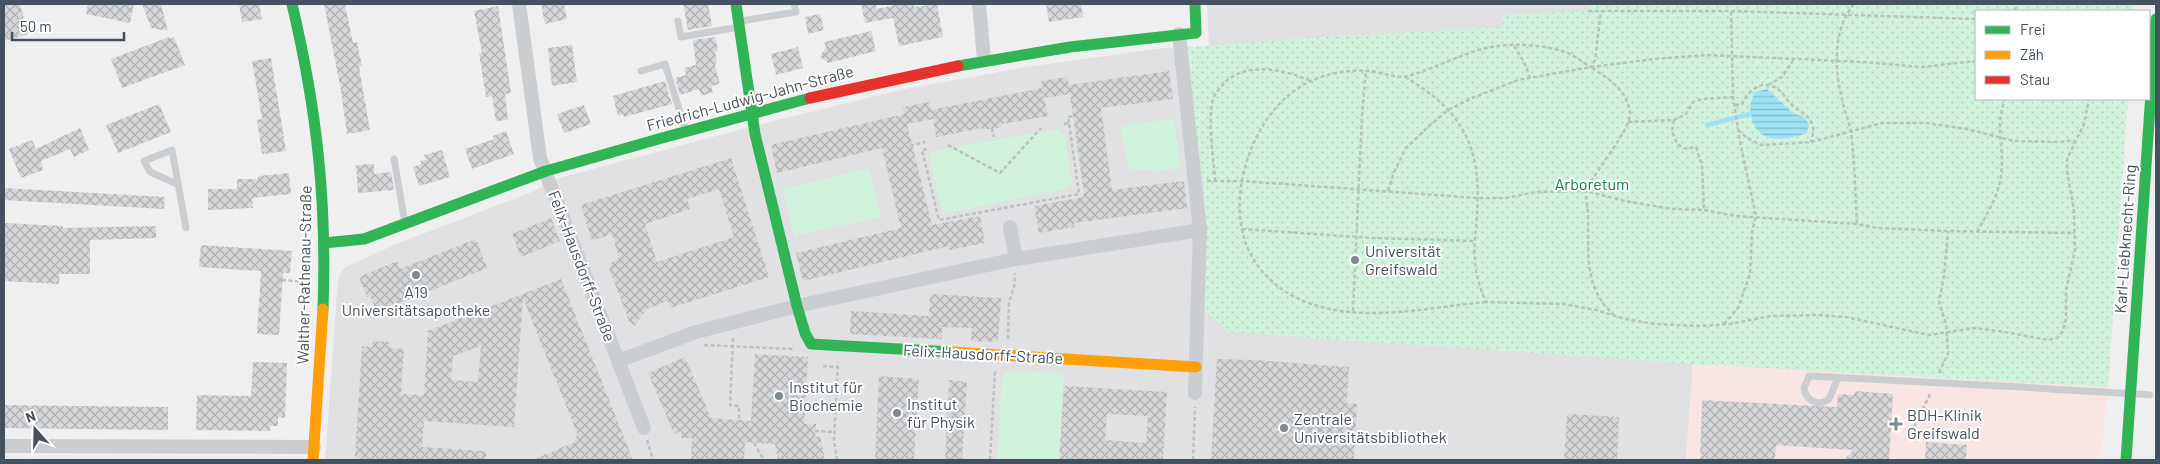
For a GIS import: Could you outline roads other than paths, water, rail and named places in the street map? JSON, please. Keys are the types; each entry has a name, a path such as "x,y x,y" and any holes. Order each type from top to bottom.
{"street":[{"name":"Walther-Rathenau-Straße","path":"292,4 314,113 322,182 324,243 313,454"},
{"name":"Felix-Hausdorff-Straße","path":"519,4 540,158 644,428"},
{"path":"736,4 751,113 797,306"},
{"path":"980,4 984,60"},
{"name":"Friedrich-Ludwig-Jahn-Straße","path":"324,243 339,243 364,238 546,172 686,131 848,88 984,60 1143,37 1196,33 1195,4"},
{"name":"Karl-Liebknecht-Ring","path":"2126,460 2156,19"},
{"path":"1179,34 1200,230 1195,393"},
{"path":"1010,227 1016,259"},
{"name":"Felix-Hausdorff-Straße","path":"618,361 688,334 797,306 1016,259 1200,230"},
{"name":"Felix-Hausdorff-Straße","path":"797,306 805,333 811,344 1196,367"},
{"path":"4,446 313,454"}],"lane":[{"path":"678,21 681,37 796,12 794,4"},
{"path":"641,71 665,64 686,131"},
{"path":"177,184 150,172 144,161 172,150 186,228"},
{"path":"394,159 406,224"},
{"path":"1838,378 1829,400 1820,403 1807,397 1804,388 1809,376 2150,395"}],"water":[{"path":"1767,89 1793,113 1804,117 1809,124 1807,133 1775,139 1765,136 1756,128 1750,110 1752,97 1755,92"}],"waterway":[{"path":"1707,125 1750,114"}],"place":[{"name":"Universität Greifswald","path":"1355,260"},
{"name":"A19 Universitätsapotheke","path":"416,275"},
{"name":"Institut für Biochemie","path":"779,396"},
{"name":"Institut für Physik","path":"897,413"},
{"name":"BDH-Klinik Greifswald","path":"1896,424"},
{"name":"Zentrale Universitätsbibliothek","path":"1284,428"}],"park label":[{"name":"Arboretum","path":"1592,184"}]}
